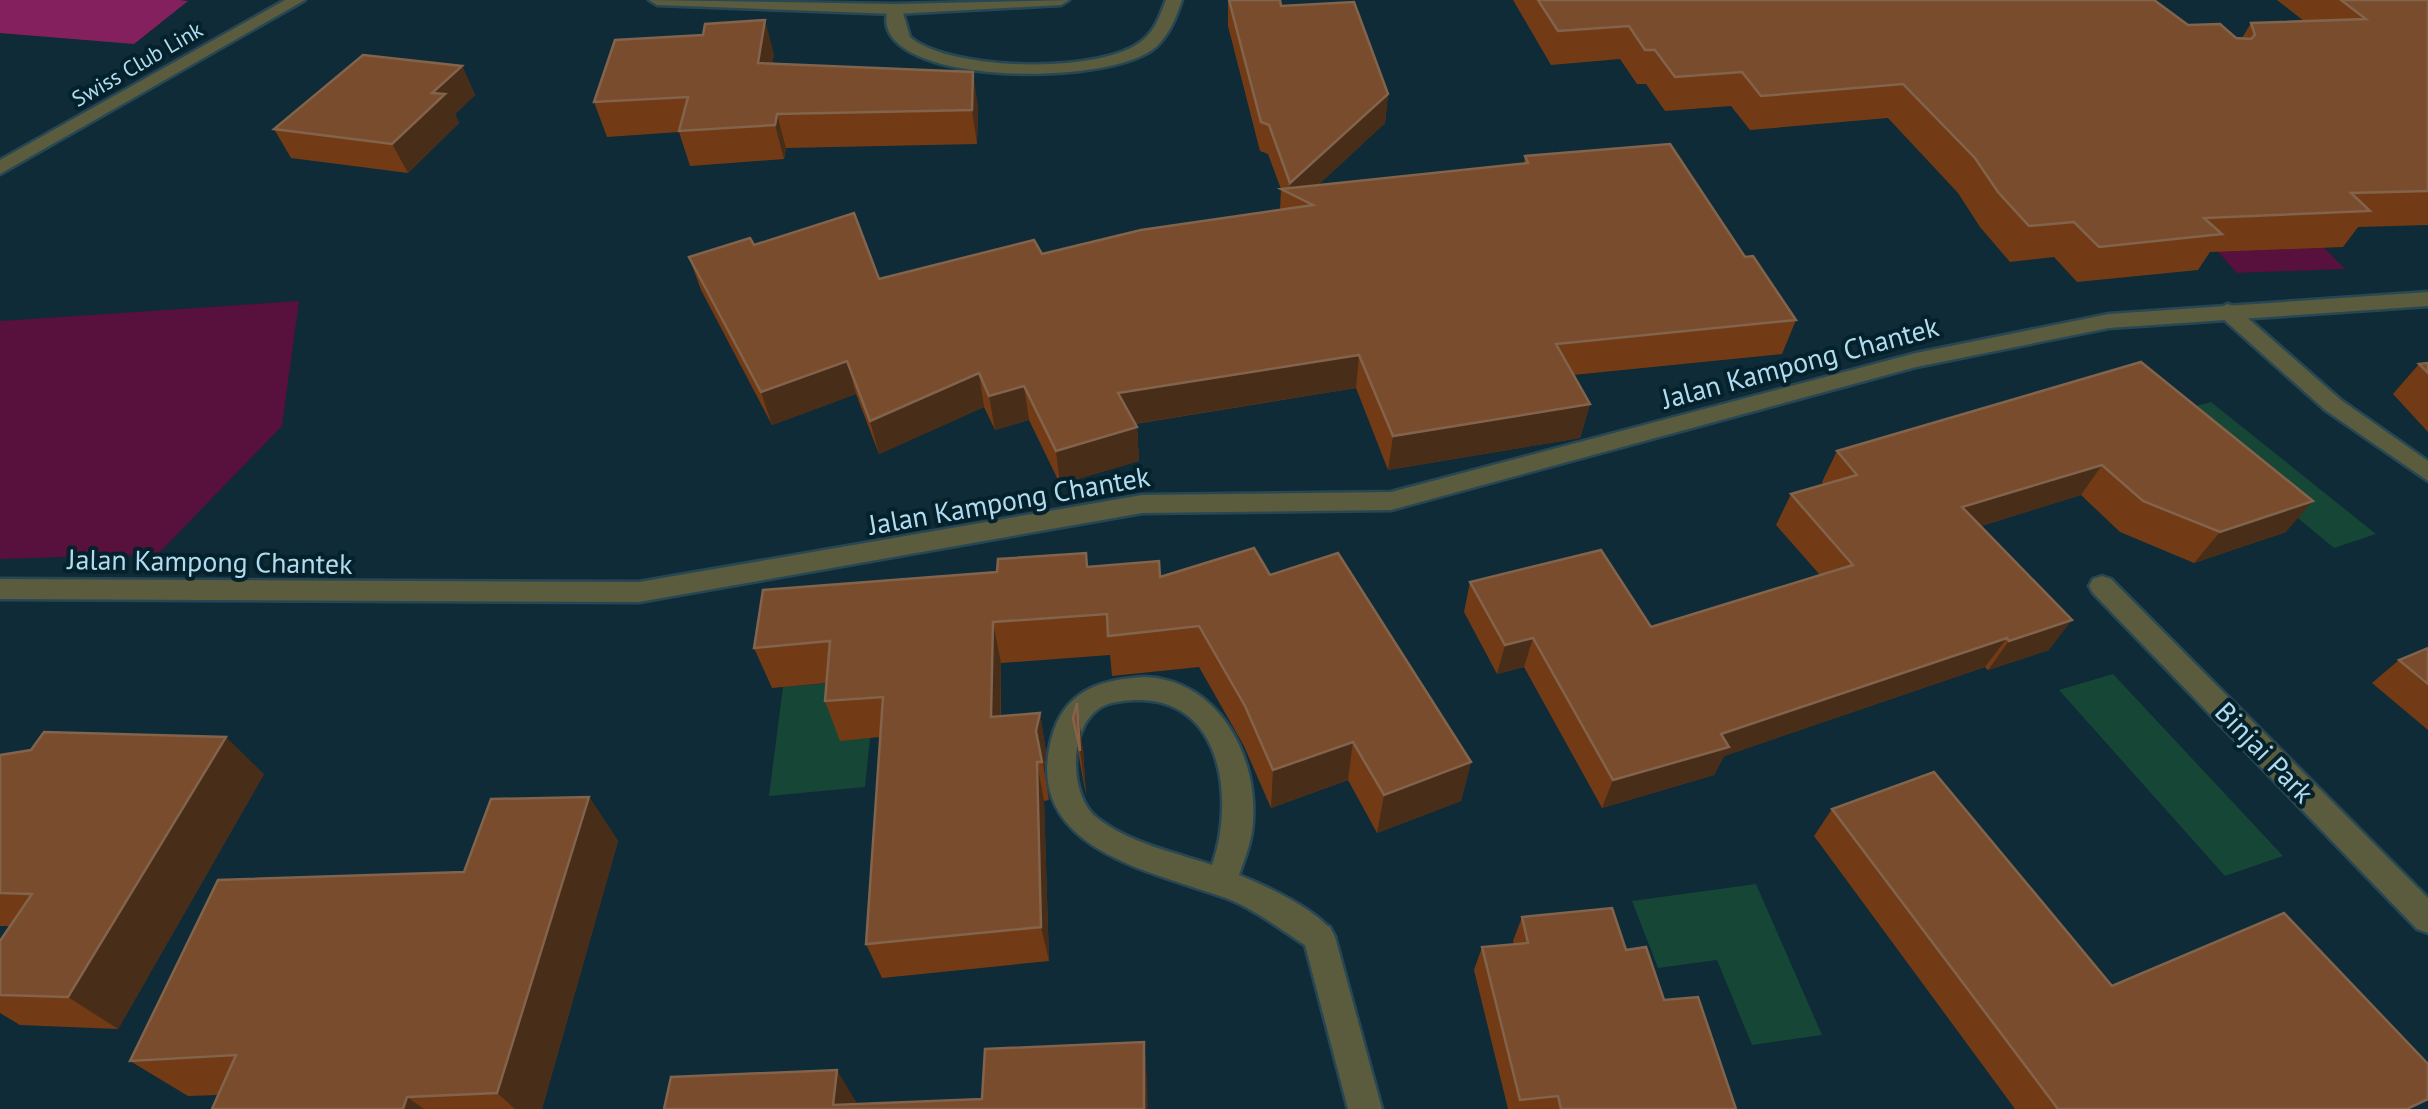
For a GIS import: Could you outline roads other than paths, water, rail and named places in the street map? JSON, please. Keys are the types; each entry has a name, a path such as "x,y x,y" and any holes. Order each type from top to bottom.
{"street":[{"name":"Swiss Club Link","path":"0,168 297,0"},
{"path":"656,0 895,8 1061,0"},
{"path":"895,8 898,34 913,48 953,61 1041,70 1092,68 1131,56 1157,36 1172,15 1174,0"},
{"name":"Jalan Kampong Chantek","path":"0,589 639,592 1142,504 1391,501 1916,360 2108,321 2428,299"},
{"path":"2228,310 2333,405 2428,473"},
{"name":"Binjai Park","path":"2102,586 2428,919"},
{"path":"1222,883 1238,827 1238,800 1219,732 1184,696 1123,688 1092,697 1075,712 1062,764 1065,793 1078,820 1116,843 1248,893 1319,937 1365,1109"}]}
